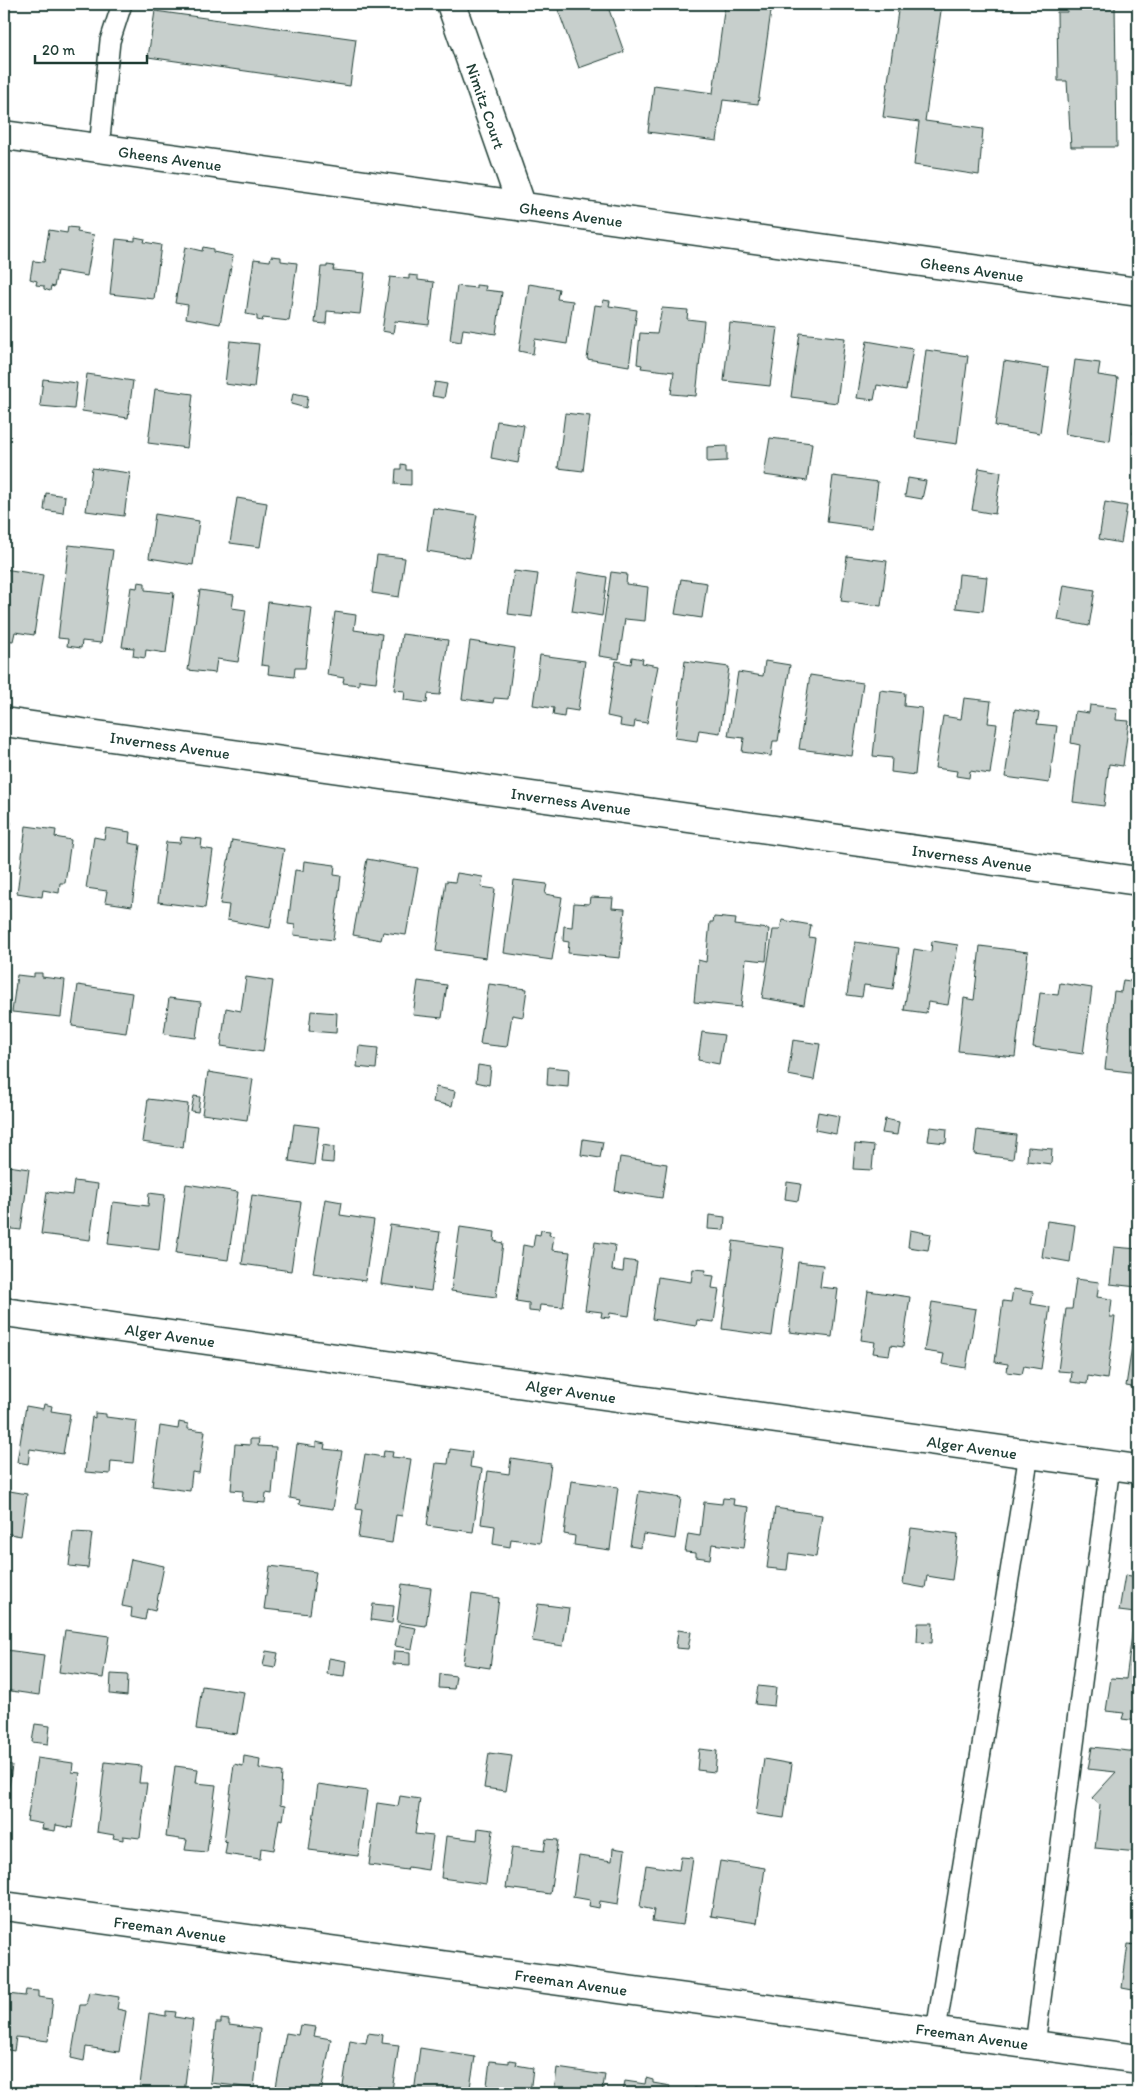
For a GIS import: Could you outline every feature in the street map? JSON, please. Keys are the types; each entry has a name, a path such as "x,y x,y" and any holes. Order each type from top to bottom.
{"street":[{"name":"Nimitz Court","path":"451,4 522,208"},
{"name":"Gheens Avenue","path":"4,135 1138,292"},
{"name":"Inverness Avenue","path":"4,722 1138,881"},
{"name":"Alger Avenue","path":"4,1312 1138,1470"},
{"name":"Freeman Avenue","path":"4,1906 1138,2059"}],"lane":[{"path":"99,148 110,41 122,4"},
{"path":"936,2032 1029,1454"},
{"path":"1034,2045 1110,1466"}],"building":[{"path":"556,4 607,4 624,52 579,68"},
{"path":"725,4 772,4 758,104 723,100 717,141 648,132 654,85 713,93"},
{"path":"899,4 942,4 925,121 983,129 979,175 914,165 919,122 883,117"},
{"path":"1067,4 1115,4 1117,147 1071,147 1067,81 1058,81 1057,12 1067,12"},
{"path":"155,11 356,39 350,86 148,57"},
{"path":"68,227 78,228 77,232 94,235 87,276 57,271 54,287 51,286 50,291 44,289 44,286 36,285 37,281 30,279 33,261 44,262 49,230 67,233"},
{"path":"135,237 145,239 144,242 161,245 154,299 110,294 116,239 135,241"},
{"path":"185,247 202,251 203,247 213,249 213,252 233,256 220,324 186,318 188,305 175,303"},
{"path":"271,256 281,257 281,261 297,263 289,321 263,318 262,321 257,320 257,316 246,314 254,259 270,261"},
{"path":"327,265 334,266 333,270 365,273 360,314 327,311 326,324 315,323 321,267 327,267"},
{"path":"409,275 418,276 418,280 434,282 429,325 395,321 393,333 382,331 390,277 409,279"},
{"path":"529,284 559,289 557,299 573,301 567,344 535,339 533,354 519,351"},
{"path":"476,285 486,286 485,290 502,292 496,334 463,329 461,342 450,340 457,286 476,288"},
{"path":"603,300 610,301 609,306 637,310 629,366 587,359 595,305 602,306"},
{"path":"662,308 688,310 687,319 704,321 696,396 671,394 674,372 641,368 642,365 637,364 640,333 657,334"},
{"path":"730,323 778,328 770,386 724,381"},
{"path":"800,333 845,338 837,403 791,397"},
{"path":"230,341 259,344 254,388 225,384"},
{"path":"867,341 913,349 906,390 877,385 874,400 857,398"},
{"path":"926,350 968,356 957,444 915,438"},
{"path":"1075,360 1100,363 1098,375 1118,378 1110,441 1065,434"},
{"path":"1004,361 1049,368 1040,433 995,426"},
{"path":"87,374 133,381 128,418 82,411"},
{"path":"43,379 77,383 74,409 40,406"},
{"path":"435,382 447,384 444,398 432,396"},
{"path":"155,389 193,394 187,448 148,443"},
{"path":"293,393 308,396 306,408 291,404"},
{"path":"1138,397 1138,435 1133,434"},
{"path":"565,413 590,416 583,471 558,468"},
{"path":"497,421 524,425 518,463 491,458"},
{"path":"770,438 812,443 807,481 764,475"},
{"path":"727,446 727,461 707,462 707,447"},
{"path":"401,464 406,465 406,470 411,470 411,485 395,484 396,469 401,469"},
{"path":"92,468 130,473 124,516 86,511"},
{"path":"979,468 1001,472 995,514 972,510"},
{"path":"833,476 878,482 872,528 827,522"},
{"path":"908,478 926,481 922,499 905,496"},
{"path":"46,493 65,496 63,513 44,510"},
{"path":"237,498 267,503 260,547 230,543"},
{"path":"1105,502 1127,506 1121,543 1099,539"},
{"path":"433,508 477,515 470,558 427,551"},
{"path":"155,514 199,521 193,565 149,558"},
{"path":"69,545 113,550 101,643 82,641 81,648 67,646 68,639 58,638"},
{"path":"377,555 405,558 399,597 372,593"},
{"path":"847,556 887,561 881,606 841,601"},
{"path":"4,569 43,575 34,635 15,632 13,641 4,640"},
{"path":"514,571 538,574 532,617 508,614"},
{"path":"578,572 607,577 602,616 572,611"},
{"path":"611,572 627,574 626,584 648,587 645,621 625,619 619,659 599,656"},
{"path":"959,574 987,577 983,611 956,608"},
{"path":"681,579 707,583 702,618 675,614"},
{"path":"138,582 145,583 145,590 174,593 166,653 146,650 145,658 133,656 134,648 122,647 131,587 137,588"},
{"path":"1064,585 1095,590 1089,626 1058,620"},
{"path":"200,590 234,595 232,608 246,610 238,662 217,659 215,673 188,670"},
{"path":"268,602 312,608 305,668 295,668 294,677 268,674 269,666 261,665"},
{"path":"335,612 356,615 354,630 382,634 376,682 359,680 359,685 343,683 344,678 327,675"},
{"path":"402,634 448,640 440,695 428,694 427,703 404,700 405,691 394,690"},
{"path":"470,641 515,648 508,699 494,698 493,703 462,699"},
{"path":"540,655 585,661 578,711 565,709 564,717 553,715 554,708 533,705"},
{"path":"632,657 643,659 642,663 658,666 647,723 635,721 634,728 620,726 621,719 607,716 616,661 631,664"},
{"path":"685,661 729,667 720,733 699,730 697,741 675,738"},
{"path":"765,661 790,665 778,741 773,741 771,756 742,752 744,738 728,736 738,672 763,676"},
{"path":"810,675 863,683 852,756 799,749"},
{"path":"880,690 905,693 904,706 922,708 915,775 891,772 892,758 873,756"},
{"path":"964,698 991,701 988,723 997,724 990,774 970,771 969,778 956,776 957,771 935,768 943,716 961,719"},
{"path":"1090,705 1117,708 1116,720 1129,721 1123,766 1109,764 1104,806 1073,802 1080,745 1071,743 1075,711 1089,713"},
{"path":"1015,709 1039,713 1037,724 1057,726 1049,783 1005,777"},
{"path":"4,821 11,822 4,878"},
{"path":"26,826 56,830 55,837 71,840 65,883 60,883 59,893 43,890 42,897 17,893"},
{"path":"106,828 130,832 129,843 140,845 132,906 105,902 107,891 86,888 94,837 104,839"},
{"path":"181,837 202,839 201,848 213,850 205,908 158,902 166,842 180,843"},
{"path":"232,840 284,849 270,928 227,920 229,905 220,904"},
{"path":"367,859 418,868 406,935 383,932 381,940 353,935"},
{"path":"304,861 335,865 334,875 341,876 333,940 294,935 295,925 288,924 295,870 303,871"},
{"path":"457,873 483,877 481,887 495,889 486,958 436,951 446,881 455,882"},
{"path":"514,880 547,884 545,894 562,897 552,960 504,953"},
{"path":"590,897 613,898 612,908 625,909 620,958 568,953 569,942 563,941 564,926 572,927 574,903 589,904"},
{"path":"714,917 736,919 735,925 769,929 766,961 746,959 741,1007 694,1002 698,960 706,962 710,922 713,922"},
{"path":"782,920 811,925 809,937 815,938 804,1005 762,998 773,930 780,930"},
{"path":"932,941 958,945 948,1005 928,1002 926,1013 904,1010 914,949 931,952"},
{"path":"855,942 899,948 893,989 864,985 862,997 847,995"},
{"path":"980,946 1028,952 1015,1057 958,1051 964,998 974,1000"},
{"path":"34,973 42,973 42,977 65,980 61,1017 12,1012 17,975 34,977"},
{"path":"246,977 273,981 263,1052 221,1046 226,1008 241,1011"},
{"path":"1123,980 1138,982 1138,1073 1105,1069 1114,991 1121,992"},
{"path":"418,981 447,985 442,1018 413,1015"},
{"path":"1060,983 1092,988 1083,1054 1033,1047 1040,993 1058,995"},
{"path":"489,984 527,989 523,1017 512,1015 507,1047 480,1044"},
{"path":"78,985 132,993 126,1033 72,1026"},
{"path":"169,998 201,1002 196,1038 164,1034"},
{"path":"311,1011 337,1013 336,1033 309,1031"},
{"path":"702,1032 724,1035 719,1064 698,1060"},
{"path":"793,1040 820,1044 814,1080 788,1075"},
{"path":"359,1046 378,1048 376,1069 357,1067"},
{"path":"478,1065 491,1067 489,1085 476,1082"},
{"path":"548,1067 569,1069 568,1087 547,1085"},
{"path":"208,1072 253,1079 247,1120 202,1114"},
{"path":"436,1087 455,1091 452,1106 433,1102"},
{"path":"194,1096 200,1097 198,1112 191,1111"},
{"path":"148,1099 188,1104 183,1148 142,1142"},
{"path":"818,1112 839,1116 836,1134 815,1130"},
{"path":"885,1119 899,1122 897,1135 882,1133"},
{"path":"294,1124 319,1127 314,1165 289,1161"},
{"path":"930,1127 947,1129 946,1143 928,1141"},
{"path":"977,1130 1016,1135 1013,1159 974,1154"},
{"path":"583,1139 603,1142 600,1158 581,1155"},
{"path":"855,1144 874,1146 872,1170 853,1169"},
{"path":"323,1145 334,1147 333,1163 321,1162"},
{"path":"1028,1147 1052,1149 1051,1164 1027,1161"},
{"path":"620,1157 667,1164 662,1198 615,1191"},
{"path":"8,1166 29,1169 21,1230 4,1228 4,1185"},
{"path":"74,1181 98,1184 90,1240 41,1234 47,1192 72,1195"},
{"path":"787,1182 801,1184 798,1201 785,1199"},
{"path":"186,1184 238,1192 228,1260 176,1253"},
{"path":"149,1193 165,1195 159,1250 108,1244 113,1202 148,1206"},
{"path":"252,1195 301,1202 291,1271 242,1264"},
{"path":"325,1199 342,1202 340,1215 374,1220 365,1281 313,1273"},
{"path":"709,1215 725,1217 724,1230 708,1229"},
{"path":"1047,1221 1075,1225 1070,1262 1042,1257"},
{"path":"390,1225 440,1232 431,1291 381,1284"},
{"path":"460,1227 495,1232 494,1241 503,1243 496,1297 451,1291"},
{"path":"541,1230 550,1231 549,1235 554,1236 552,1250 570,1252 563,1307 540,1305 539,1312 529,1311 529,1303 516,1301 523,1245 533,1247 535,1234 540,1235"},
{"path":"910,1230 931,1234 928,1250 908,1247"},
{"path":"733,1241 784,1248 772,1336 722,1329"},
{"path":"595,1242 615,1245 612,1270 623,1272 624,1260 637,1262 629,1316 610,1313 609,1318 601,1317 602,1312 585,1310"},
{"path":"1114,1247 1138,1249 1137,1287 1110,1284"},
{"path":"798,1262 823,1265 820,1287 838,1289 832,1337 789,1332"},
{"path":"693,1269 706,1270 705,1275 714,1276 712,1288 719,1289 714,1322 697,1320 696,1326 652,1319 658,1277 691,1282"},
{"path":"1076,1279 1099,1282 1097,1297 1112,1299 1110,1317 1115,1317 1107,1379 1088,1376 1087,1384 1071,1382 1072,1372 1058,1371 1066,1309 1072,1309"},
{"path":"1013,1289 1033,1292 1031,1304 1050,1307 1041,1369 1024,1366 1022,1374 1007,1372 1008,1364 995,1362 1003,1301 1011,1302"},
{"path":"868,1291 910,1297 903,1347 891,1345 889,1355 873,1353 875,1342 861,1340"},
{"path":"932,1302 976,1309 966,1368 942,1364 944,1354 924,1351"},
{"path":"1134,1333 1138,1334 1138,1388 1126,1386"},
{"path":"44,1404 52,1406 51,1411 70,1414 63,1454 30,1449 28,1464 17,1462 26,1406 43,1409"},
{"path":"95,1413 106,1414 106,1417 137,1421 133,1463 111,1461 110,1474 85,1472 92,1417 95,1418"},
{"path":"179,1422 188,1424 188,1429 205,1431 199,1473 192,1472 190,1491 152,1486 160,1426 178,1429"},
{"path":"250,1439 259,1439 258,1446 276,1447 272,1494 266,1493 265,1503 242,1501 243,1491 231,1490 235,1444 250,1445"},
{"path":"316,1442 325,1444 324,1449 342,1451 333,1509 299,1504 300,1500 290,1498 297,1444 316,1447"},
{"path":"450,1449 472,1452 470,1467 482,1469 473,1532 427,1526 436,1463 448,1464"},
{"path":"384,1451 393,1452 392,1457 411,1459 402,1516 396,1515 392,1543 358,1538 362,1510 356,1509 365,1454 383,1457"},
{"path":"511,1458 551,1464 540,1543 511,1539 510,1547 493,1544 495,1526 481,1524 488,1471 509,1474"},
{"path":"571,1481 618,1487 610,1550 574,1545 575,1536 564,1534"},
{"path":"4,1490 27,1494 21,1536 4,1533"},
{"path":"639,1491 681,1498 675,1539 643,1534 641,1548 630,1546"},
{"path":"723,1498 734,1499 733,1505 749,1507 744,1548 712,1544 710,1559 696,1557 696,1553 685,1552 688,1534 700,1536 704,1502 722,1504"},
{"path":"775,1508 822,1515 816,1557 789,1553 787,1570 767,1568"},
{"path":"911,1528 958,1534 952,1580 927,1576 925,1588 903,1584"},
{"path":"73,1532 92,1533 88,1568 69,1566"},
{"path":"131,1559 164,1566 155,1611 147,1609 145,1620 131,1617 132,1608 122,1606"},
{"path":"270,1566 316,1572 310,1614 264,1609"},
{"path":"1125,1575 1138,1577 1138,1721 1122,1719 1124,1713 1106,1711 1111,1678 1126,1679 1135,1613 1119,1611"},
{"path":"402,1584 431,1588 426,1626 397,1622"},
{"path":"472,1594 499,1598 490,1668 463,1664"},
{"path":"373,1604 394,1606 392,1623 371,1620"},
{"path":"538,1604 569,1608 563,1646 532,1641"},
{"path":"918,1623 933,1623 932,1643 917,1642"},
{"path":"399,1625 416,1628 412,1649 395,1646"},
{"path":"65,1630 109,1636 103,1678 59,1672"},
{"path":"678,1630 691,1632 688,1649 676,1648"},
{"path":"6,1650 44,1655 39,1695 4,1690"},
{"path":"266,1651 278,1653 275,1668 263,1666"},
{"path":"394,1651 410,1652 410,1665 393,1664"},
{"path":"329,1658 346,1661 344,1676 327,1674"},
{"path":"111,1674 128,1675 127,1696 110,1694"},
{"path":"440,1674 456,1676 454,1689 439,1688"},
{"path":"202,1686 244,1692 237,1734 196,1729"},
{"path":"758,1686 776,1688 774,1706 755,1704"},
{"path":"35,1724 50,1726 48,1744 32,1742"},
{"path":"1092,1747 1138,1752 1138,1852 1095,1848 1100,1805 1092,1798 1116,1772 1088,1769"},
{"path":"699,1749 717,1751 715,1772 697,1770"},
{"path":"489,1753 512,1756 506,1791 484,1788"},
{"path":"244,1756 260,1759 259,1768 282,1772 280,1805 285,1806 283,1820 279,1819 274,1850 261,1848 260,1859 225,1854 227,1842 224,1841 234,1764 243,1766"},
{"path":"37,1758 73,1763 72,1772 80,1773 72,1828 56,1825 55,1831 42,1829 43,1824 27,1821"},
{"path":"764,1759 792,1764 784,1818 756,1814"},
{"path":"105,1762 141,1766 139,1783 147,1783 140,1838 123,1836 123,1840 113,1838 114,1835 97,1832"},
{"path":"4,1764 12,1765 5,1818 4,1818"},
{"path":"175,1766 198,1769 196,1783 216,1785 207,1852 185,1850 187,1840 166,1837"},
{"path":"318,1784 367,1791 358,1856 309,1850"},
{"path":"400,1796 420,1799 415,1834 433,1836 428,1870 408,1867 407,1870 369,1865 377,1803 398,1806"},
{"path":"478,1828 493,1830 486,1884 441,1878 446,1836 477,1840"},
{"path":"546,1839 558,1840 550,1894 506,1888 512,1847 544,1851"},
{"path":"613,1848 625,1850 618,1904 600,1901 599,1908 589,1906 590,1900 573,1897 579,1856 612,1861"},
{"path":"681,1857 693,1858 683,1925 652,1921 654,1910 640,1907 646,1865 679,1870"},
{"path":"720,1861 765,1868 757,1923 711,1916"},
{"path":"1128,1944 1138,1945 1138,1991 1122,1988"},
{"path":"26,1990 38,1991 38,1997 53,1999 48,2041 16,2037 14,2051 4,2049 7,1994 25,1996"},
{"path":"89,1992 119,1997 117,2009 126,2011 119,2052 86,2047 84,2061 71,2058 80,2005 86,2005"},
{"path":"166,2011 176,2012 175,2017 193,2020 184,2093 139,2093 149,2013 166,2016"},
{"path":"221,2019 229,2020 229,2025 260,2029 254,2088 210,2083 216,2023 221,2023"},
{"path":"300,2025 316,2027 314,2036 331,2039 321,2093 288,2093 289,2088 276,2087 286,2033 298,2035"},
{"path":"368,2033 383,2035 382,2043 399,2045 392,2090 367,2086 366,2093 342,2093 350,2040 366,2043"},
{"path":"420,2048 475,2057 469,2093 414,2093"},
{"path":"509,2060 517,2061 516,2065 533,2068 530,2093 486,2093 490,2061 509,2063"},
{"path":"557,2068 605,2075 602,2093 554,2093"},
{"path":"646,2078 653,2080 653,2083 670,2086 668,2093 623,2093 625,2081 645,2084"},
{"path":"694,2088 729,2093 694,2093"}]}
